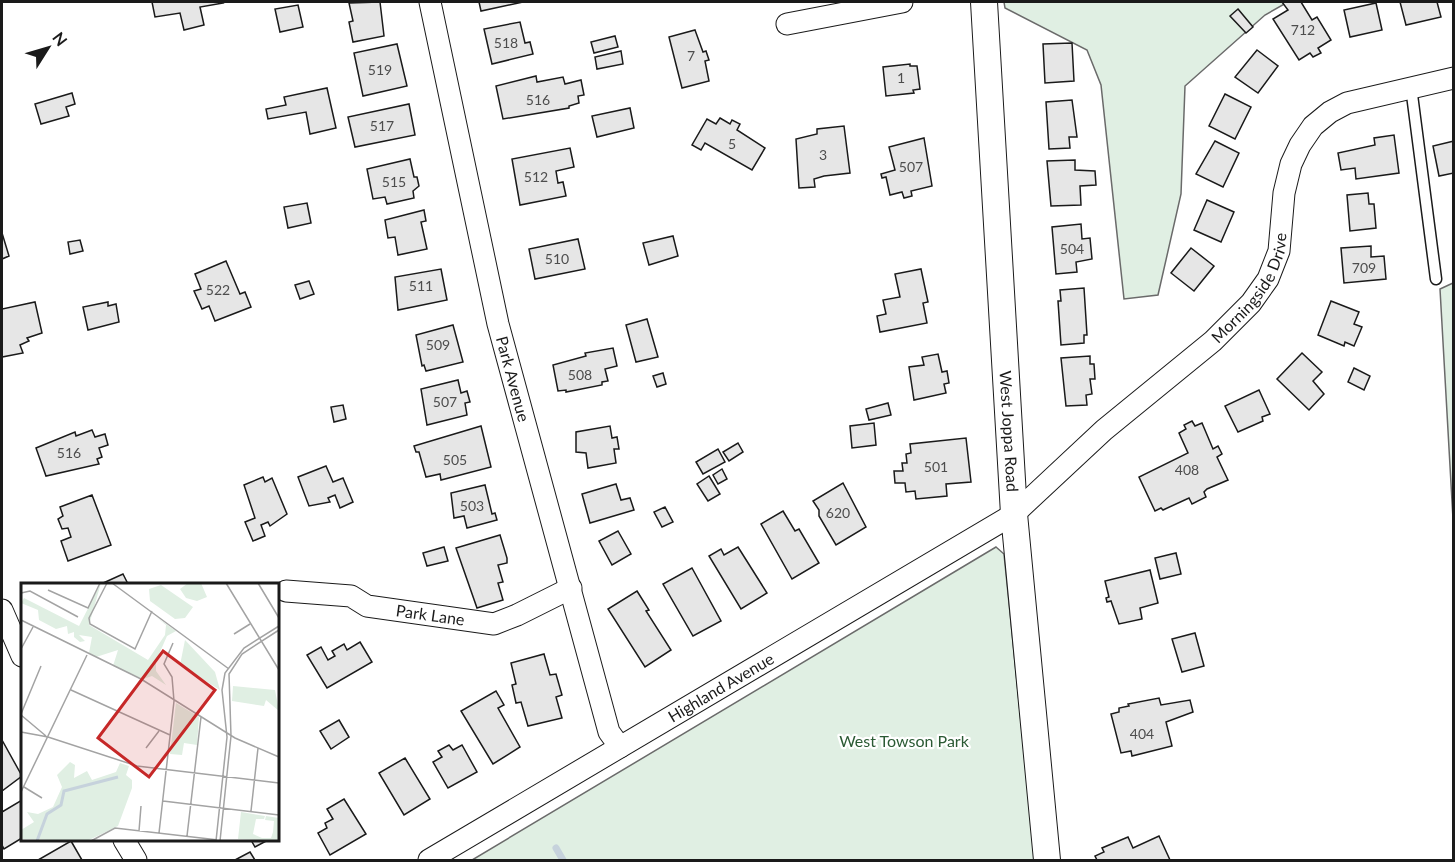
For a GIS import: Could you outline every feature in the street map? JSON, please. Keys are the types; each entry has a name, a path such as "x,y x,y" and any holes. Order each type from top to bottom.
{"street":[{"name":"Park Avenue","path":"430,2 492,301 609,732 620,747"},
{"path":"787,24 902,2"},
{"name":"West Joppa Road","path":"984,2 1014,514 1047,861"},
{"name":"Morningside Drive","path":"1014,514 1104,430 1213,341 1251,303 1268,279 1279,251 1284,193 1291,164 1313,126 1330,112 1347,103 1454,78"},
{"name":"Highland Avenue","path":"429,861 1014,514"},
{"name":"Park Lane","path":"286,591 351,596 367,606 494,624 571,588"},
{"path":"2,610 21,654"},
{"path":"125,841 136,861"}],"lane":[{"path":"1411,87 1436,279"}],"green space":[{"path":"1004,2 1288,2 1265,15 1185,86 1181,194 1158,295 1124,299 1101,85 1087,50 1005,8"},
{"path":"1453,283 1453,519 1440,289"},
{"name":"West Towson Park","path":"996,547 1004,554 1035,860 472,860"}],"building":[{"path":"152,2 223,3 200,7 204,25 184,30 180,13 155,17"},
{"path":"380,2 384,36 353,42 349,22 353,21 349,3"},
{"path":"479,2 523,2 481,11"},
{"path":"1282,2 1301,2 1312,20 1317,17 1331,40 1318,48 1321,53 1313,57 1310,53 1299,60 1273,19 1288,10"},
{"path":"1400,2 1437,2 1441,17 1406,25"},
{"path":"1376,3 1382,30 1350,37 1344,10"},
{"path":"298,5 303,27 280,32 275,9"},
{"path":"1238,9 1253,27 1246,33 1230,16"},
{"path":"520,22 525,43 530,42 533,54 492,64 484,29"},
{"path":"695,30 703,52 706,51 709,60 705,61 709,81 682,88 669,37"},
{"path":"615,36 618,47 594,53 591,42"},
{"path":"1072,43 1074,81 1045,83 1043,44"},
{"path":"397,44 407,86 363,96 354,53"},
{"path":"1257,50 1278,66 1258,93 1235,77"},
{"path":"621,51 623,64 597,69 595,57"},
{"path":"910,64 910,66 917,66 920,89 913,90 914,93 886,96 883,67"},
{"path":"536,76 537,82 563,77 565,84 581,80 584,95 578,96 579,103 569,108 503,119 496,86"},
{"path":"327,88 336,128 310,134 306,112 268,119 266,109 286,105 284,97"},
{"path":"72,93 75,104 66,107 69,116 41,124 35,104"},
{"path":"1225,94 1251,107 1235,139 1209,126"},
{"path":"1072,100 1077,137 1069,137 1070,148 1049,149 1046,102"},
{"path":"409,104 415,135 355,147 348,117"},
{"path":"630,108 634,128 597,137 592,116"},
{"path":"720,118 730,124 732,120 740,124 737,130 765,148 752,170 705,143 701,150 692,145 707,119 716,124"},
{"path":"844,126 850,173 824,176 814,179 815,187 799,188 796,139 817,134 817,129"},
{"path":"1394,135 1399,173 1356,179 1355,168 1341,170 1338,153 1375,145 1374,138"},
{"path":"924,138 932,186 911,191 912,196 904,198 902,192 890,195 886,177 882,178 881,174 895,170 889,147"},
{"path":"1215,141 1239,153 1223,187 1196,174"},
{"path":"1454,141 1454,173 1439,176 1433,146"},
{"path":"570,148 574,167 556,171 558,183 563,182 566,196 520,205 512,159"},
{"path":"410,159 414,177 417,177 419,186 413,191 414,198 387,204 385,197 373,199 367,169"},
{"path":"1075,160 1075,170 1095,171 1096,185 1080,186 1081,205 1051,206 1047,161"},
{"path":"1368,193 1369,204 1374,204 1376,228 1350,231 1347,195"},
{"path":"1207,200 1234,212 1221,242 1194,230"},
{"path":"307,203 311,223 288,228 284,207"},
{"path":"424,210 426,221 421,222 427,249 398,255 395,237 388,238 385,220"},
{"path":"1081,224 1082,239 1090,238 1092,259 1076,262 1077,272 1056,274 1052,227"},
{"path":"2,233 9,256 2,259"},
{"path":"673,236 678,256 649,265 643,243"},
{"path":"578,239 585,269 535,279 529,249"},
{"path":"80,240 83,251 70,254 68,242"},
{"path":"1371,246 1371,257 1384,256 1386,279 1344,283 1341,248"},
{"path":"1191,248 1214,266 1194,291 1171,273"},
{"path":"226,261 240,294 245,292 251,307 215,321 209,306 202,309 194,291 201,289 195,274"},
{"path":"441,269 447,300 398,310 395,277"},
{"path":"921,269 928,302 923,303 927,323 880,332 877,316 886,314 883,300 900,297 895,274"},
{"path":"309,281 314,294 300,299 295,285"},
{"path":"1084,288 1087,335 1084,335 1084,343 1061,345 1058,301 1061,301 1060,290"},
{"path":"1331,301 1359,312 1354,324 1362,327 1354,346 1345,342 1344,346 1318,335"},
{"path":"35,302 42,333 27,338 29,341 20,345 23,353 2,357 2,309"},
{"path":"108,302 108,306 116,304 119,322 88,330 83,307"},
{"path":"647,319 658,357 636,362 626,325"},
{"path":"453,325 463,362 426,371 424,365 422,366 416,335"},
{"path":"613,348 617,366 605,369 608,381 602,382 602,385 566,392 566,390 558,391 553,365 586,356 585,353"},
{"path":"1302,353 1322,372 1313,381 1324,394 1309,410 1277,379"},
{"path":"938,354 942,372 947,371 949,383 944,384 946,393 914,400 909,367 924,365 922,357"},
{"path":"1090,356 1090,364 1094,364 1095,379 1090,379 1092,394 1086,395 1087,405 1066,406 1061,358"},
{"path":"1354,368 1370,376 1364,390 1348,382"},
{"path":"663,373 666,384 657,387 653,376"},
{"path":"458,380 461,393 467,391 470,402 465,403 467,415 427,425 421,389"},
{"path":"1259,390 1270,414 1262,417 1263,421 1238,432 1225,406"},
{"path":"888,403 891,415 869,420 866,409"},
{"path":"343,405 346,419 334,422 331,407"},
{"path":"1192,421 1195,426 1202,423 1213,449 1218,446 1222,454 1217,457 1228,480 1207,489 1204,492 1206,497 1192,504 1189,498 1163,510 1161,508 1155,511 1139,477 1188,453 1179,433 1186,429 1184,425"},
{"path":"874,423 876,445 852,448 850,426"},
{"path":"481,426 491,467 441,480 440,474 426,477 419,452 416,452 414,446"},
{"path":"610,426 612,438 617,437 619,449 614,449 616,463 588,468 586,453 576,452 576,432"},
{"path":"92,430 95,437 105,434 108,445 99,448 102,457 97,459 99,464 46,476 36,448 75,432 76,436"},
{"path":"966,438 971,482 946,484 947,496 916,499 915,491 906,492 905,483 895,483 894,471 903,471 902,463 907,463 906,454 911,453 910,444"},
{"path":"738,443 743,452 729,461 723,452"},
{"path":"718,449 725,462 703,474 696,462"},
{"path":"326,466 333,482 343,478 353,502 340,508 335,495 328,498 330,502 309,506 298,477"},
{"path":"722,469 727,479 718,484 713,475"},
{"path":"709,476 720,494 708,501 697,484"},
{"path":"263,477 265,482 272,478 287,514 270,526 268,522 261,525 265,536 253,541 245,522 255,518 244,485"},
{"path":"843,483 866,527 836,545 813,501"},
{"path":"616,484 621,500 630,498 634,510 590,523 582,494"},
{"path":"485,485 492,514 495,513 497,520 467,528 464,516 454,518 451,493"},
{"path":"92,495 111,545 68,561 61,541 71,537 68,528 62,529 58,519 63,516 60,507"},
{"path":"665,507 673,522 662,527 654,512"},
{"path":"783,511 795,531 799,529 819,563 792,579 761,524"},
{"path":"618,531 631,554 612,565 599,541"},
{"path":"500,535 507,558 507,563 498,565 503,582 498,583 503,600 477,608 456,548"},
{"path":"444,547 448,561 427,566 423,553"},
{"path":"738,547 767,593 741,609 709,556 721,549 724,555"},
{"path":"1176,553 1181,574 1160,579 1155,558"},
{"path":"692,568 721,621 693,636 663,584"},
{"path":"1150,570 1158,603 1140,608 1142,619 1119,624 1111,601 1107,602 1106,598 1109,597 1105,581"},
{"path":"123,574 128,583 103,583"},
{"path":"637,591 649,610 646,611 671,650 645,667 608,609"},
{"path":"1195,633 1204,666 1182,672 1172,639"},
{"path":"360,642 372,662 327,688 307,655 321,647 328,660 335,656 332,651 344,644 347,650"},
{"path":"544,654 550,675 556,674 562,695 556,697 562,718 528,726 521,702 516,703 512,685 516,684 511,663"},
{"path":"496,691 504,705 498,708 520,747 493,764 461,711"},
{"path":"1159,698 1161,705 1190,700 1193,712 1166,722 1172,746 1132,756 1131,751 1121,753 1111,714 1119,712 1119,708 1129,706 1128,704"},
{"path":"339,720 349,737 331,749 320,731"},
{"path":"2,740 21,777 2,791"},
{"path":"449,745 453,750 462,745 477,772 448,788 433,762 442,757 438,751"},
{"path":"405,758 430,799 404,815 379,773"},
{"path":"344,799 366,834 330,855 318,833 327,828 325,823 333,819 327,809"},
{"path":"21,801 21,839 4,849 2,845 2,812"},
{"path":"1159,836 1170,860 1097,860 1095,856 1104,852 1102,848 1128,837 1133,848"},
{"path":"71,841 82,860 38,860"},
{"path":"252,841 266,841 255,847"},
{"path":"250,852 255,860 235,860"}],"waterway":[{"path":"556,848 563,860"}]}
